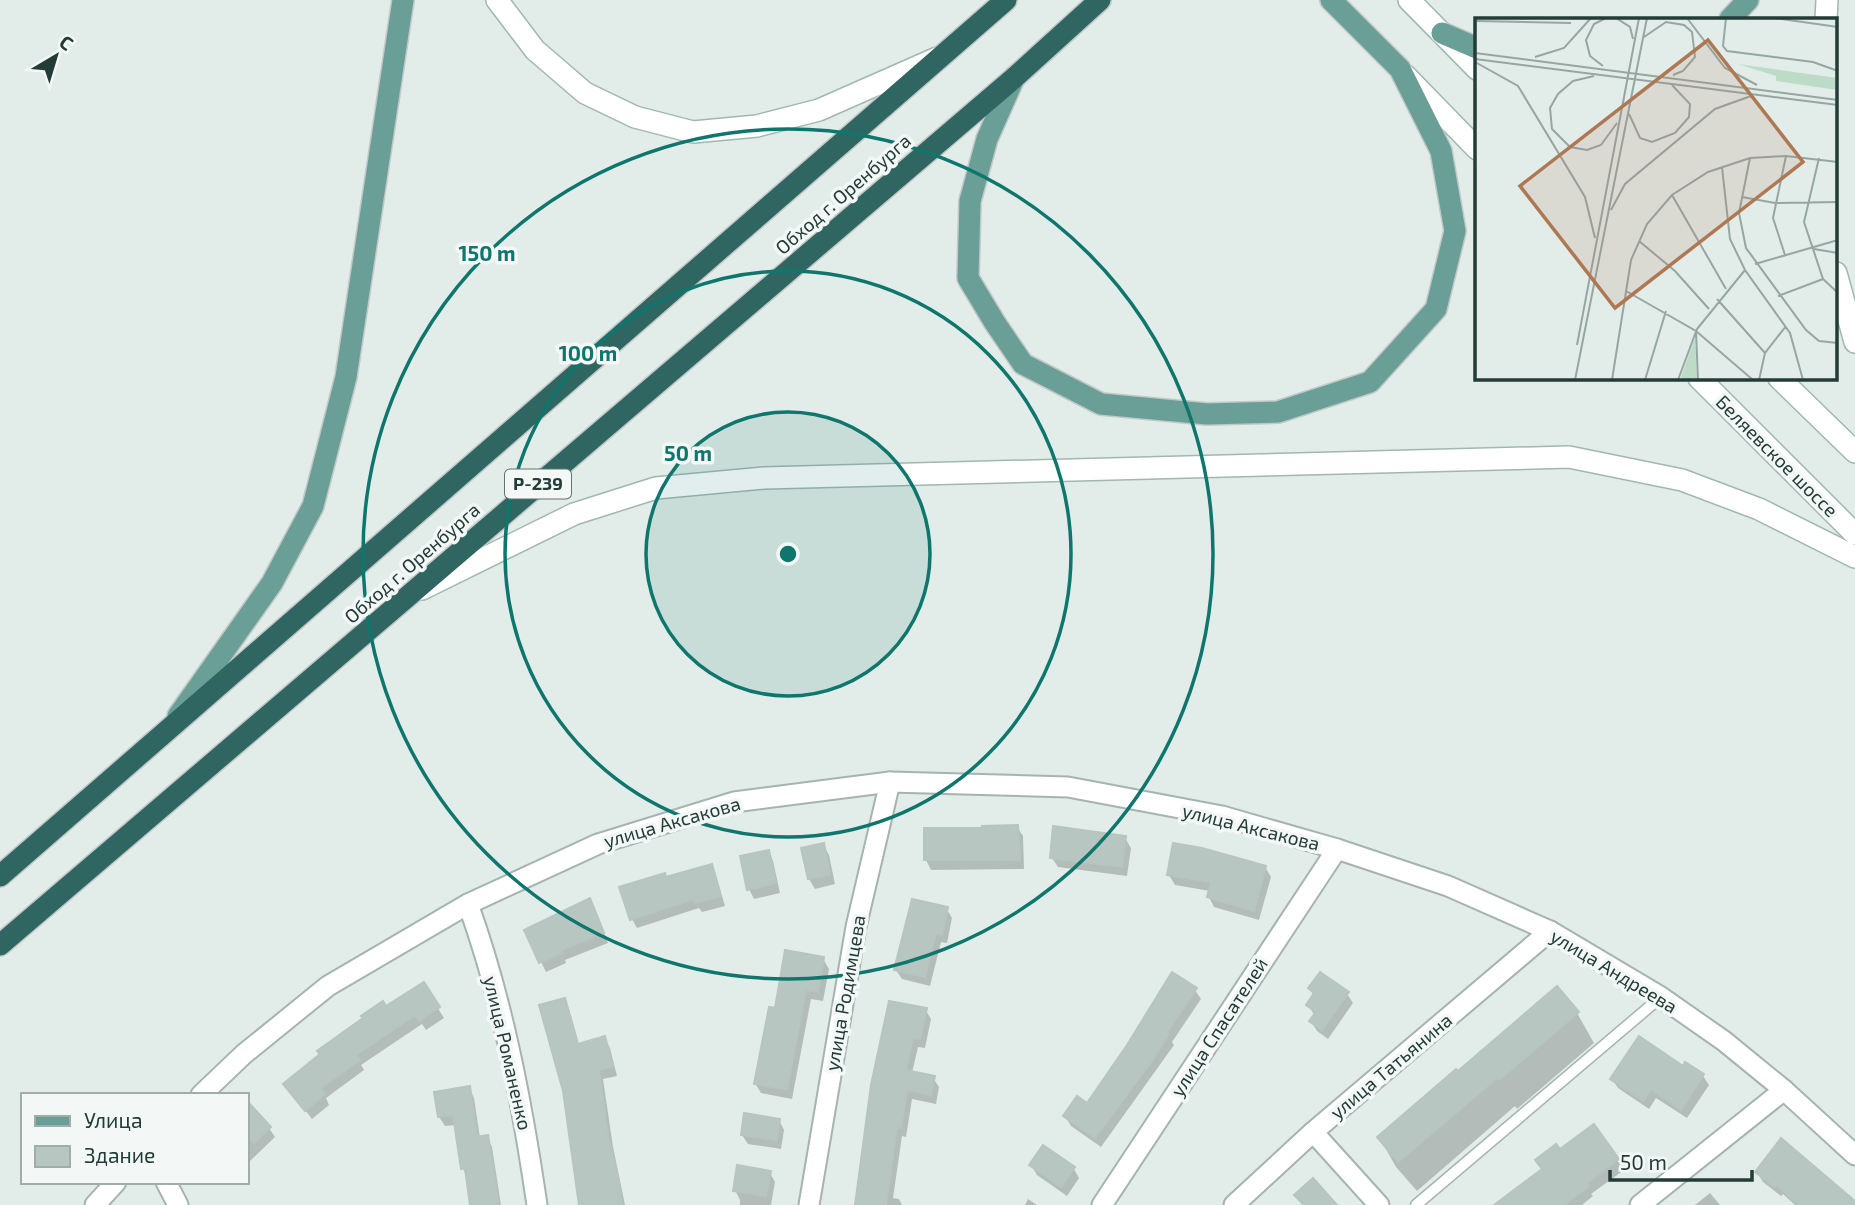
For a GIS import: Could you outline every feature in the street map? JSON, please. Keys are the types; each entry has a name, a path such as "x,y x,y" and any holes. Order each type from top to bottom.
{"highway":[{"name":"Обход г. Оренбурга","path":"0,876 1006,0"},
{"name":"Обход г. Оренбурга","path":"0,945 1014,78 1100,0"}],"main road":[{"path":"167,732 272,583 313,506 346,377 403,0"},
{"path":"497,0 536,50 585,93 635,117 693,132 757,126 820,110 939,57"},
{"path":"1331,0 1475,147"},
{"path":"1409,0 1475,67"},
{"path":"1731,18 1748,0"},
{"path":"1826,18 1827,0"},
{"path":"1442,33 1475,47"},
{"path":"1014,78 987,139 970,201 968,278 1023,364 1101,404 1208,414 1278,412 1370,382 1436,309 1455,230 1441,151 1400,69"},
{"path":"1838,280 1855,342"},
{"name":"Беляевское шоссе","path":"1701,380 1855,534"},
{"path":"1781,380 1855,452"},
{"path":"407,597 574,514 656,488 764,478 1569,457 1682,480 1759,509 1855,557"}],"street":[{"name":"улица Аксакова","path":"203,1093 244,1054 328,986 468,904 598,844 734,802 890,782 1068,787 1222,816 1336,849"},
{"name":"улица Родимцева","path":"810,1205 811,1184 856,928 890,782"},
{"name":"улица Андреева","path":"1336,849 1448,886 1550,930 1661,997 1724,1041 1784,1090 1855,1155"},
{"name":"улица Спасателей","path":"1102,1205 1336,849"},
{"name":"улица Романенко","path":"468,904 495,986 524,1116 537,1205"},
{"name":"улица Татьянина","path":"1234,1205 1313,1132 1550,930"},
{"path":"1640,1205 1784,1090"},
{"path":"1313,1132 1379,1205"},
{"path":"95,1205 114,1184"},
{"path":"167,1184 178,1205"}],"lane":[{"path":"1416,1205 1661,997"}],"building":[{"path":"1018,825 1020,860 924,860 924,828"},
{"path":"1053,826 1126,836 1122,867 1050,858"},
{"path":"824,843 830,875 808,879 801,848"},
{"path":"1173,843 1202,848 1266,866 1254,911 1207,897 1211,882 1167,875"},
{"path":"769,850 776,883 747,890 740,856"},
{"path":"712,864 721,896 695,903 693,899 630,920 619,887 665,873 666,877"},
{"path":"590,898 604,933 561,950 562,953 539,963 524,930"},
{"path":"912,899 948,907 942,935 936,933 925,977 894,970"},
{"path":"785,950 824,957 818,992 806,990 787,1089 754,1084 769,1007 775,1008"},
{"path":"1172,972 1197,988 1167,1032 1169,1034 1152,1061 1095,1138 1063,1116 1077,1096 1087,1103"},
{"path":"1320,972 1349,992 1322,1030 1309,1021 1316,1012 1306,1005 1314,993 1308,988"},
{"path":"424,982 440,1007 419,1021 415,1015 356,1055 360,1060 321,1088 325,1094 305,1111 283,1084 320,1054 317,1051 363,1018 361,1016 383,1001 386,1006"},
{"path":"1557,986 1579,1012 1398,1162 1377,1137"},
{"path":"565,998 578,1044 605,1036 613,1066 599,1070 608,1136 622,1205 579,1205 563,1091 539,1005"},
{"path":"889,1001 927,1008 920,1039 913,1038 906,1070 935,1076 931,1095 907,1090 901,1128 897,1127 886,1205 855,1205 871,1085"},
{"path":"1639,1036 1683,1066 1685,1062 1704,1074 1681,1110 1651,1089 1643,1101 1610,1079"},
{"path":"470,1086 477,1137 488,1135 499,1205 470,1205 465,1168 461,1169 453,1115 438,1117 434,1092"},
{"path":"248,1102 271,1127 254,1143 248,1136"},
{"path":"744,1113 780,1119 777,1140 741,1135"},
{"path":"1594,1124 1619,1159 1587,1183 1589,1186 1564,1205 1494,1205 1542,1169 1535,1160 1556,1144 1560,1149"},
{"path":"1781,1138 1855,1201 1855,1205 1798,1205 1777,1185 1775,1187 1755,1172"},
{"path":"1043,1145 1075,1167 1061,1187 1029,1165"},
{"path":"737,1165 771,1171 766,1196 733,1191"},
{"path":"1313,1178 1337,1205 1304,1205 1294,1195"}]}
